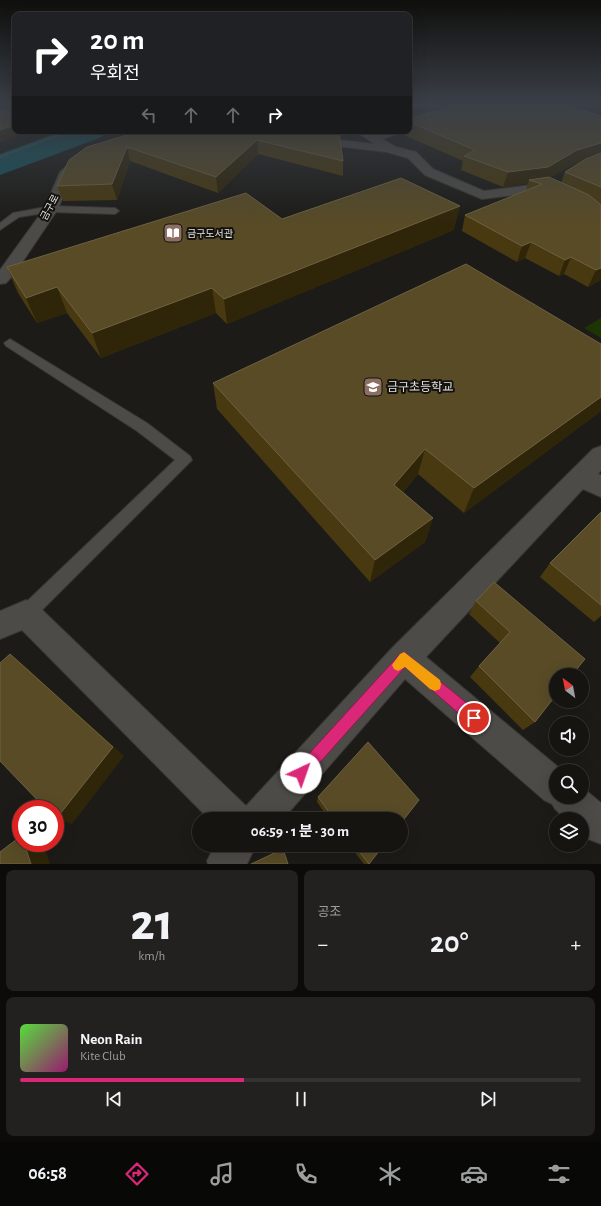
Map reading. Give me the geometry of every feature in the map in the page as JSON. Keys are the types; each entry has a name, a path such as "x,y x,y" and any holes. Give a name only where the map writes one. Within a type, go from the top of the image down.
{"street":[{"path":"336,143 392,150 412,155 428,172 482,195 546,187 558,180"},
{"path":"381,143 392,150"},
{"name":"금구로","path":"0,279 51,209 66,172 82,160"},
{"path":"546,187 588,206 601,217"},
{"path":"265,812 404,658 591,481 601,455"},
{"path":"13,620 226,812"},
{"path":"404,658 549,782"},
{"path":"575,804 601,826"},
{"path":"227,864 226,861 233,852"}],"lane":[{"path":"0,227 16,215 51,209 115,211"},
{"path":"10,343 142,427 185,460 13,620"}],"path":[{"path":"0,157 36,143"}],"green space":[{"path":"601,318 601,338 584,328"}],"building":[{"path":"99,143 253,143 216,177 127,147 112,184 57,186 69,160 87,147"},
{"path":"271,143 340,143 343,161"},
{"path":"459,143 600,143 577,150 548,167 508,172 464,156 475,150"},
{"path":"601,153 601,187 565,172 586,159"},
{"path":"549,177 589,195 601,205 601,268 596,270 571,257 565,260 531,242 522,246 465,215 542,184 529,180"},
{"path":"401,178 460,206 224,299 212,288 92,333 57,287 26,298 7,267 246,193 282,219"},
{"path":"466,264 601,344 601,397 474,488 425,449 394,485 433,518 375,560 213,383"},
{"path":"601,512 601,605 550,563"},
{"path":"494,582 585,659 578,668 549,668 549,704 535,722 479,666 510,632 476,601"},
{"path":"10,654 113,747 64,809 64,800 37,800 0,761 0,663"},
{"path":"368,742 419,800 408,814 408,812 329,812 318,797"},
{"path":"12,843 12,852 27,852 31,864 0,864 0,852"},
{"path":"277,852 284,852 288,864 251,864"},
{"path":"360,852 378,852 369,864"}],"waterway":[{"path":"0,165 58,143"}],"slow traffic":[{"path":"398,665 404,658 435,684"}],"place":[{"name":"금구도서관","path":"173,233"},
{"name":"금구초등학교","path":"373,387"}],"route":[{"path":"301,773 404,658 474,718"}]}
